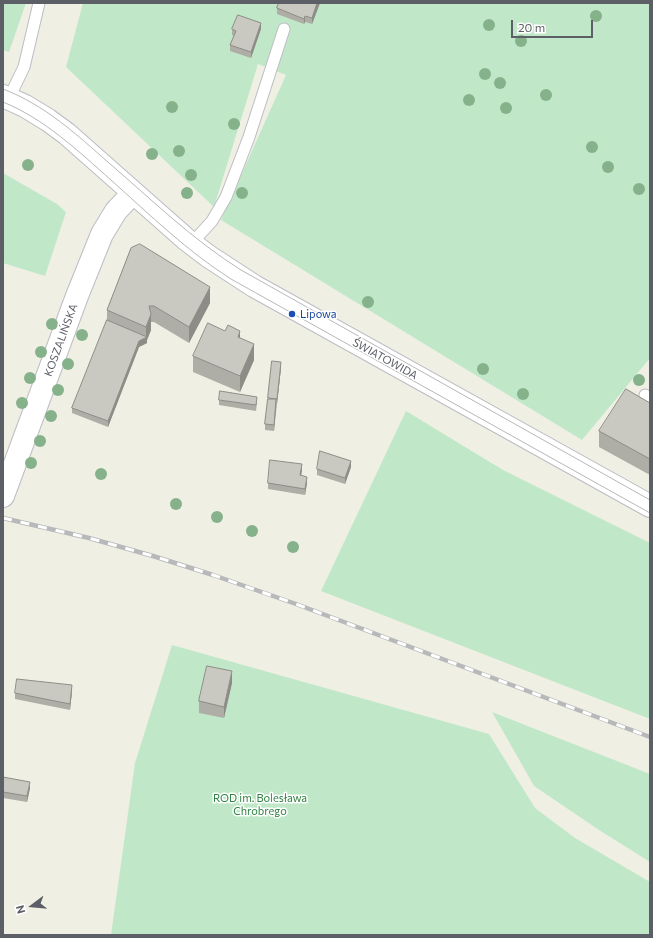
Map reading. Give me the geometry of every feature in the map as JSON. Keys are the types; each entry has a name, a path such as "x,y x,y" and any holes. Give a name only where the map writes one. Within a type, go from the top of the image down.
{"street":[{"path":"6,97 30,108 67,134 133,193"},
{"name":"ŚWIATOWIDA","path":"133,193 208,256 250,283 650,506"},
{"name":"KOSZALIŃSKA","path":"3,496 77,296 102,234 116,211 133,193"}],"lane":[{"path":"6,97 24,67 39,3"},
{"path":"192,243 212,221 226,197 249,137 284,29"}],"green space":[{"path":"3,3 26,3 9,52 3,50"},
{"path":"83,3 650,3 650,358 582,440 221,220 286,75 258,64 214,207 66,67"},
{"path":"3,173 57,204 66,212 45,276 3,263"},
{"path":"406,411 503,470 650,543 650,719 321,591"},
{"name":"ROD im. Bolesława Chrobrego","path":"172,645 489,734 535,808 575,838 650,882 650,935 111,935 135,763"},
{"path":"492,712 650,774 650,862 534,786"}],"building":[{"path":"279,3 317,3 312,18 305,16 304,19 277,8"},
{"path":"238,15 261,23 251,52 230,45 236,31 232,29"},
{"path":"140,244 210,287 189,327 154,306 149,306 151,314 146,327 107,310 131,248"},
{"path":"107,320 147,337 139,341 108,421 72,408"},
{"path":"208,323 225,331 228,325 240,331 238,337 254,344 240,376 193,356"},
{"path":"272,361 281,362 277,399 268,398"},
{"path":"626,389 650,403 650,459 599,431"},
{"path":"220,391 257,397 256,405 219,400"},
{"path":"268,399 276,399 274,425 265,424"},
{"path":"320,451 351,461 345,478 317,469"},
{"path":"270,460 302,464 300,475 307,477 305,489 268,483"},
{"path":"207,666 232,671 224,707 199,701"},
{"path":"17,679 72,685 70,704 15,693"},
{"path":"3,777 30,782 27,796 3,792"}],"tram line":[{"path":"3,89 33,103 59,121 189,233 241,270 650,500"},
{"path":"3,102 33,117 60,136 184,245 231,279 650,513"}],"railway":[{"path":"3,518 89,538 213,575 296,604 650,737"}],"place":[{"name":"Lipowa","path":"292,314"}]}
